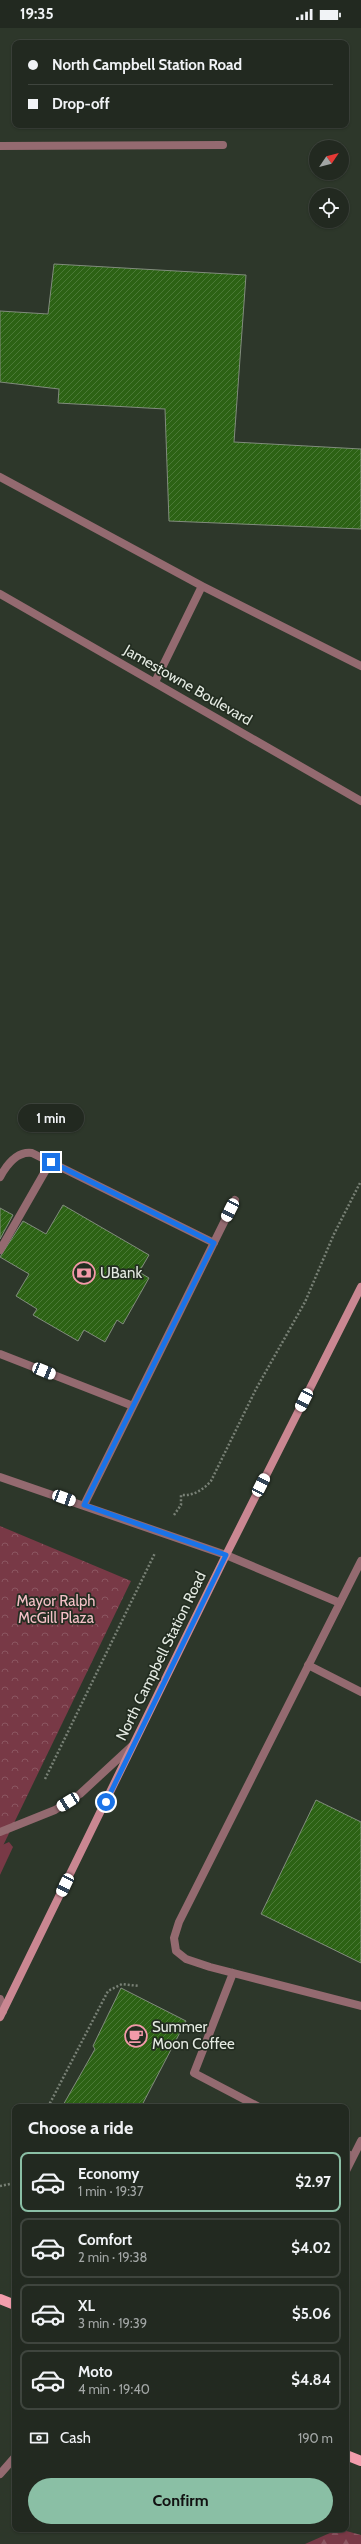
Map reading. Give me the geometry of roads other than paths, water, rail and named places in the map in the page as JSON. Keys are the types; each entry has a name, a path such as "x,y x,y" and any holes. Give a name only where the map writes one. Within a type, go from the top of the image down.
{"main road":[{"name":"North Campbell Station Road","path":"2,2014 226,1555 361,1287"},
{"path":"0,2299 12,2304"},
{"path":"349,2455 361,2461"}],"street":[{"path":"0,146 223,145"},
{"path":"0,477 202,586 361,666"},
{"path":"155,682 202,586"},
{"name":"Jamestowne Boulevard","path":"0,594 361,800"},
{"path":"0,1178 6,1166 26,1152 51,1162 214,1243"},
{"path":"0,1250 51,1162"},
{"path":"84,1505 235,1200"},
{"path":"0,1354 133,1406"},
{"path":"0,1477 226,1555 340,1603"},
{"path":"361,1561 178,1922 174,1938 176,1951 186,1959 233,1973 361,2006"},
{"path":"308,1665 361,1692"},
{"path":"0,1832 55,1810 80,1794 133,1746"},
{"path":"233,1973 194,2072 253,2104"},
{"path":"0,1999 2,2014"},
{"path":"350,2155 361,2141"},
{"path":"0,2474 12,2460"}],"place":[{"name":"UBank","path":"84,1273"},
{"name":"Summer Moon Coffee","path":"136,2036"}],"park label":[{"name":"Mayor Ralph McGill Plaza","path":"56,1610"}]}
